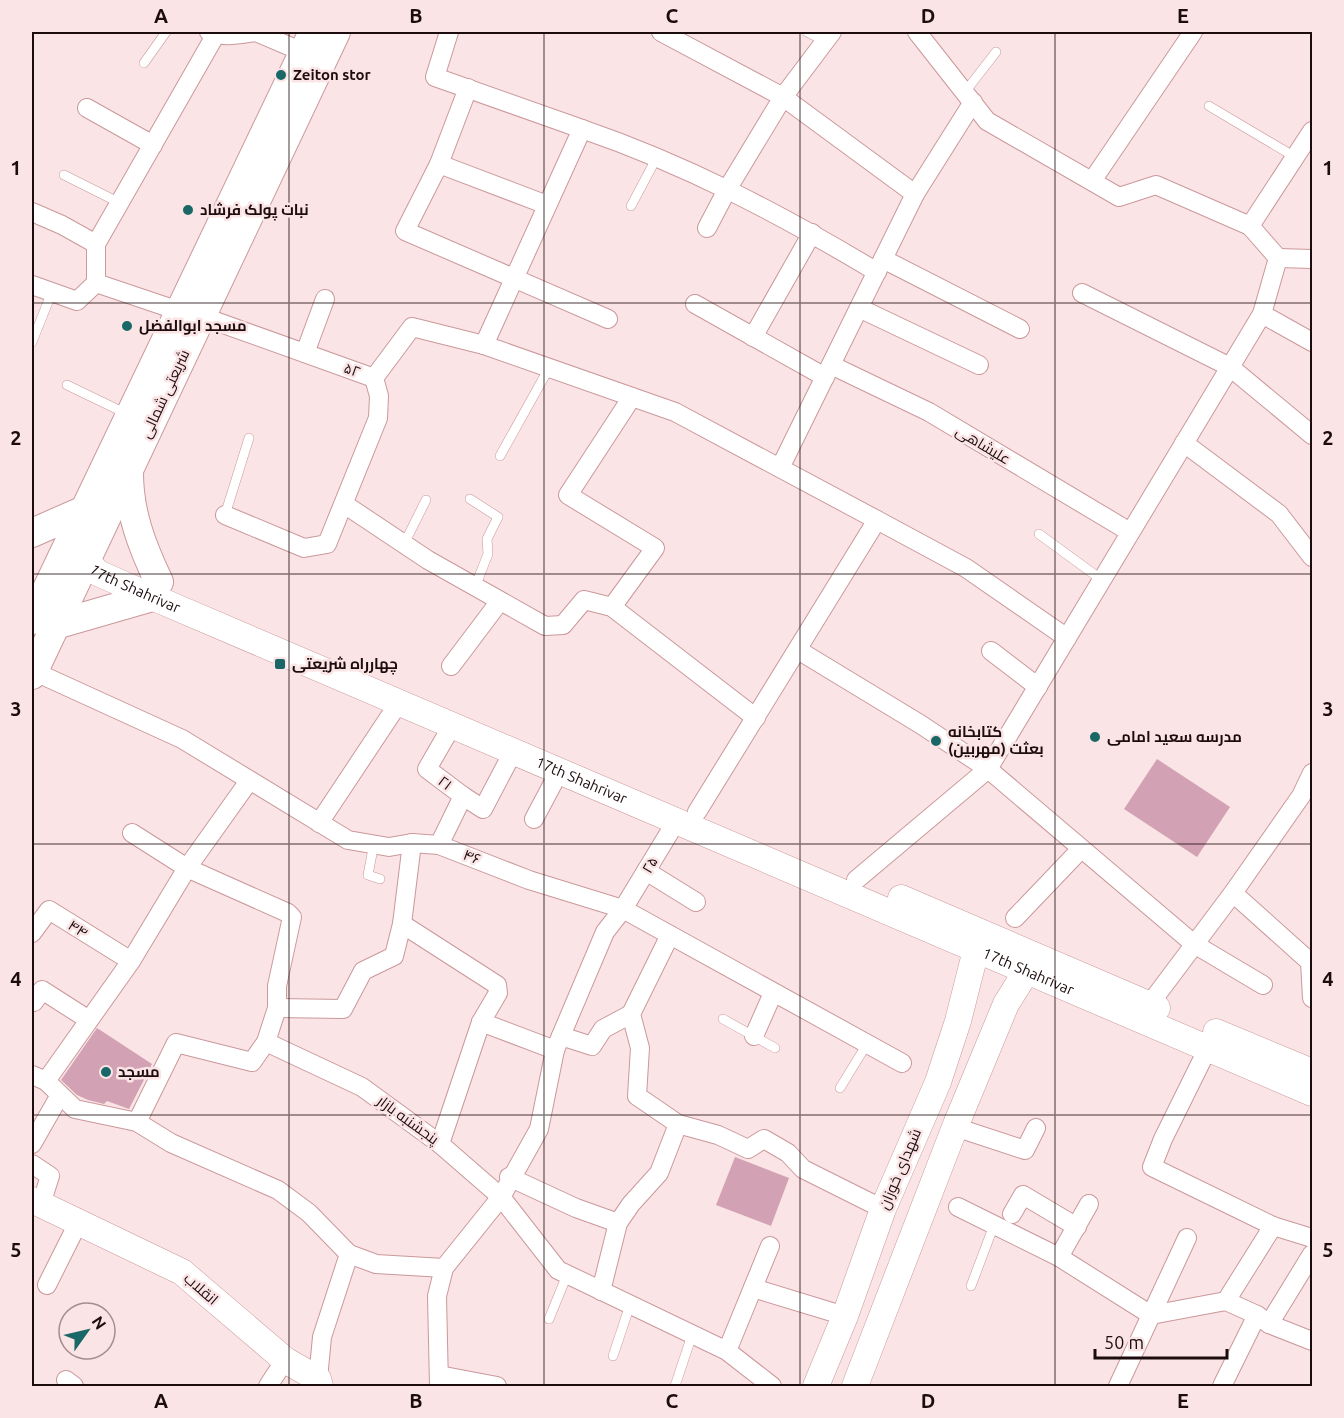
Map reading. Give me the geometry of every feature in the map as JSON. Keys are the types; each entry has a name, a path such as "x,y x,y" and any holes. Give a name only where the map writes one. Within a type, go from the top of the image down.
{"main road":[{"name":"شریعتی شمالی","path":"75,555 82,511 129,415 190,314 336,32"},
{"name":"شریعتی شمالی","path":"75,555 129,472 190,314 308,42"},
{"path":"43,623 156,590 140,541 129,495 129,472"},
{"path":"32,533 82,511"},
{"name":"17th Shahrivar","path":"32,533 75,555 110,561 156,590 400,701 560,770 856,879 1149,1005 1312,1072"},
{"path":"32,673 43,623 75,555"},
{"name":"17th Shahrivar","path":"156,590 687,816 976,950 1312,1093"},
{"name":"شهدای خوزان","path":"816,1386 845,1316 883,1209 938,1082 958,1021 976,950"},
{"path":"855,1386 992,1037 1006,1004 1026,972"},
{"path":"958,1021 992,1037"},
{"name":"انقلاب","path":"36,1202 182,1272 285,1360 319,1383"}],"street":[{"path":"32,285 77,301 96,282 96,244 153,145 213,33 255,32 308,42"},
{"path":"450,32 435,77 657,157 728,188 880,266 1020,329"},
{"path":"661,32 783,97 915,194"},
{"path":"917,32 987,121 1119,197 1156,185 1250,226 1278,258 1312,259"},
{"path":"1092,181 1193,32"},
{"path":"707,228 728,188 783,97 829,36"},
{"path":"468,88 439,164 405,231 513,280 608,319"},
{"path":"780,468 915,194 969,97"},
{"path":"87,108 153,145"},
{"path":"582,129 484,345 675,412 966,568 1067,638"},
{"path":"1250,226 1312,131"},
{"path":"439,164 547,204"},
{"path":"32,213 62,225 96,244"},
{"path":"753,337 812,233"},
{"path":"856,879 988,769 1262,314 1278,258"},
{"name":"۵۲","path":"96,282 374,378 412,327 484,345"},
{"path":"1082,293 1230,367 1312,435"},
{"path":"305,353 326,299"},
{"name":"علیشاهی","path":"695,304 753,337 828,371 929,412 1130,532"},
{"path":"859,308 979,365"},
{"path":"1262,314 1312,342"},
{"path":"225,515 304,548 327,544 378,418 379,396 374,378"},
{"path":"612,607 655,548 568,495 632,397"},
{"path":"1184,443 1279,514 1312,555"},
{"path":"344,504 404,544 545,626 563,625 584,600 612,607 756,718"},
{"name":"۲۵","path":"444,1268 501,1197 509,1178 539,1128 558,1043 605,932 756,718 878,520"},
{"path":"451,666 500,601"},
{"path":"798,650 920,724 988,769 1194,944 1263,985"},
{"path":"991,651 1038,687"},
{"path":"32,673 182,739 249,780 186,868 131,961 89,1020 39,1078 75,1109 136,1122 171,1143 278,1190 309,1213 349,1254 376,1264 444,1268 437,1296 439,1381 497,1386"},
{"path":"319,823 400,701"},
{"name":"۲۱","path":"439,845 463,796 427,769 453,724"},
{"path":"463,796 483,809 514,750"},
{"path":"534,819 560,770"},
{"path":"1149,1005 1233,893 1301,796 1312,774"},
{"name":"۴۶","path":"249,780 348,840 389,847 412,843 439,845 529,880 623,909 902,1063"},
{"path":"132,833 186,868 292,917 277,986 277,1008 266,1042 252,1062 176,1043 136,1122"},
{"path":"277,1008 336,1011 343,1009 363,971 394,956 402,924 412,843"},
{"path":"1015,918 1082,849"},
{"path":"646,871 696,902"},
{"path":"1233,893 1311,960 1312,998"},
{"name":"۴۴","path":"32,933 49,910 131,961"},
{"path":"402,924 497,985 498,993 481,1022 440,1144"},
{"path":"481,1022 558,1043 592,1046 603,1029 632,1014 670,935"},
{"path":"34,1002 42,990 89,1020"},
{"path":"754,1036 773,993"},
{"path":"632,1014 640,1048 637,1096 678,1124 718,1135 748,1149 764,1139 788,1153 803,1169 883,1209"},
{"name":"پنجشنبه بازار","path":"266,1042 362,1087 440,1144 501,1197 558,1270 727,1351 753,1381 772,1386"},
{"path":"1208,1048 1163,1138 1152,1167 1273,1226 1312,1238"},
{"path":"32,1144 60,1095"},
{"path":"601,1291 618,1223 631,1203 659,1173 678,1124"},
{"path":"955,1127 1025,1150 1036,1128"},
{"path":"32,1164 50,1176 36,1202"},
{"path":"509,1178 576,1208 618,1223"},
{"path":"1012,1214 1023,1195 1077,1227"},
{"path":"1059,1257 1089,1204"},
{"path":"958,1207 1059,1257 1151,1315 1226,1301 1312,1341"},
{"path":"47,1285 79,1221"},
{"path":"1226,1301 1273,1226"},
{"path":"1118,1386 1187,1238"},
{"path":"727,1351 770,1246"},
{"path":"319,1383 322,1337 349,1254"},
{"path":"1222,1386 1263,1319 1312,1254"},
{"path":"753,1288 845,1316"},
{"path":"268,1386 285,1360"}],"lane":[{"path":"144,63 166,32"},
{"path":"807,32 829,36"},
{"path":"969,97 996,52"},
{"path":"1209,106 1295,157"},
{"path":"631,206 657,157"},
{"path":"64,175 120,203"},
{"path":"32,342 52,292"},
{"path":"500,456 549,368"},
{"path":"67,385 129,415"},
{"path":"225,515 249,438"},
{"path":"470,499 498,517 487,539 488,554 475,587"},
{"path":"404,544 426,500"},
{"path":"1039,534 1102,580"},
{"path":"374,843 368,875 380,879"},
{"path":"723,1019 775,1048"},
{"path":"840,1088 867,1044"},
{"path":"971,1286 994,1225"},
{"path":"549,1319 567,1275"},
{"path":"613,1356 630,1305"},
{"path":"675,1386 692,1335"}],"building":[{"path":"1157,759 1230,807 1197,857 1124,809"},
{"name":"مسجد","path":"97,1028 152,1064 129,1109 107,1101 104,1104 88,1100 77,1095 61,1080"},
{"path":"735,1157 789,1178 771,1226 716,1205"}],"place":[{"name":"Zeiton stor","path":"281,75"},
{"name":"نبات پولک فرشاد","path":"188,210"},
{"name":"مسجد ابوالفضل","path":"127,326"},
{"name":"چهارراه شریعتی","path":"280,664"},
{"name":"مدرسه سعید امامی","path":"1095,737"},
{"name":"کتابخانه بعثت (مهربین)","path":"936,741"},
{"name":"مسجد","path":"106,1072"}]}
